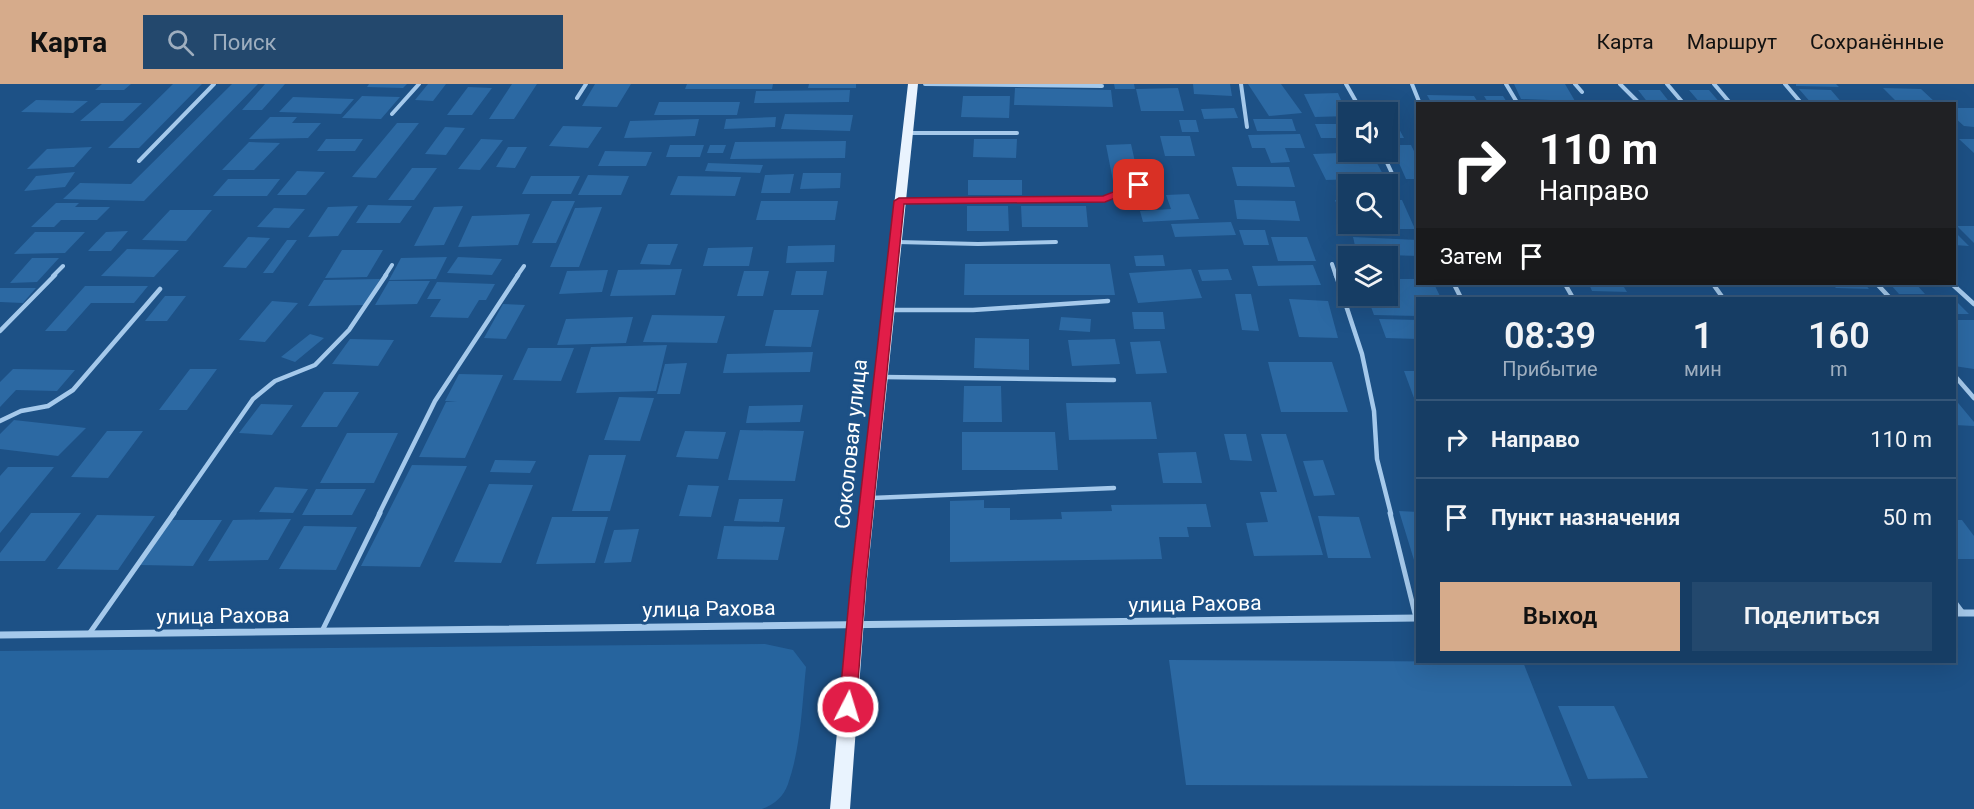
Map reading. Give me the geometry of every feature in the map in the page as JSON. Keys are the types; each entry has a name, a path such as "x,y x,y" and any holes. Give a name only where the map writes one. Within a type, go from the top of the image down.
{"main road":[{"name":"Соколовая улица","path":"840,809 855,624 894,242 913,84"}],"street":[{"path":"1956,613 1974,613"},
{"name":"улица Рахова","path":"0,635 1416,618"}],"lane":[{"path":"139,161 214,84"},
{"path":"392,114 419,84"},
{"path":"577,98 586,84"},
{"path":"925,84 1102,86"},
{"path":"1241,84 1247,128"},
{"path":"1346,84 1356,102"},
{"path":"1412,84 1419,102"},
{"path":"1506,84 1517,102"},
{"path":"1575,84 1581,92"},
{"path":"1620,84 1638,102"},
{"path":"1667,84 1682,102"},
{"path":"1714,84 1729,102"},
{"path":"1785,84 1800,102"},
{"path":"906,133 1017,133"},
{"path":"899,201 1105,199 1152,181"},
{"path":"894,242 978,244 1056,242"},
{"path":"1332,264 1362,354 1374,411 1377,459 1416,614"},
{"path":"0,331 63,266"},
{"path":"89,634 253,399 275,381 315,365 349,330 392,266"},
{"path":"322,631 435,401 524,266"},
{"path":"1878,285 1889,297"},
{"path":"1953,285 1974,304"},
{"path":"0,421 21,411 48,406 73,390 160,289"},
{"path":"888,310 972,310 1108,301"},
{"path":"881,377 1114,380"},
{"path":"1956,377 1974,398"},
{"path":"869,498 1114,488"},
{"path":"1956,604 1963,613"}],"shaded area":[{"path":"765,644 793,650 806,667 798,741 788,784 778,800 762,809 0,809 0,651"}],"building":[{"path":"102,84 131,84 124,90 95,90"},
{"path":"173,84 202,84 139,148 108,148"},
{"path":"232,84 258,84 144,201 63,199 80,183 131,184"},
{"path":"265,84 285,84 262,110 242,110"},
{"path":"369,84 407,84 403,88 367,87"},
{"path":"428,84 446,84 433,101 415,100"},
{"path":"512,84 537,84 514,119 489,119"},
{"path":"595,84 631,84 617,107 582,106"},
{"path":"687,84 773,84 772,89 685,89"},
{"path":"809,84 856,84 856,88 808,88"},
{"path":"1114,84 1134,84 1135,89 1115,89"},
{"path":"1193,84 1230,84 1232,96 1194,94"},
{"path":"1248,84 1281,84 1302,113 1269,116"},
{"path":"1514,84 1565,84 1575,101 1521,99"},
{"path":"1796,84 1836,84 1839,87 1796,86"},
{"path":"468,87 492,88 472,115 447,115"},
{"path":"1015,88 1111,90 1113,107 1014,105"},
{"path":"1178,88 1184,111 1141,111 1136,89"},
{"path":"1883,88 1921,89 1935,102 1897,102"},
{"path":"1799,89 1831,90 1841,102 1810,102"},
{"path":"850,90 849,102 754,103 756,91"},
{"path":"1638,90 1660,90 1669,102 1647,102"},
{"path":"1689,90 1709,90 1719,102 1699,102"},
{"path":"1338,93 1342,102 1338,102 1338,116 1315,117 1304,94"},
{"path":"1427,95 1474,96 1478,102 1431,102"},
{"path":"362,96 400,97 381,119 342,118"},
{"path":"963,96 1010,96 1009,118 961,117"},
{"path":"1484,96 1503,96 1507,102 1488,102"},
{"path":"293,97 354,99 341,114 279,112"},
{"path":"36,100 88,101 73,113 21,112"},
{"path":"659,102 740,102 737,115 654,115"},
{"path":"101,103 142,103 123,121 80,121"},
{"path":"1234,108 1238,118 1204,119 1201,109"},
{"path":"1956,108 1974,108 1974,127 1964,126 1956,119"},
{"path":"785,114 853,115 850,131 781,129"},
{"path":"270,117 297,117 292,123 321,123 308,138 249,139"},
{"path":"776,117 775,127 724,129 726,119"},
{"path":"699,119 695,136 624,138 630,121"},
{"path":"1253,119 1292,119 1296,131 1257,131"},
{"path":"1179,120 1196,120 1199,132 1182,132"},
{"path":"397,123 419,123 376,178 352,177"},
{"path":"1315,124 1338,124 1338,138 1321,138"},
{"path":"563,126 602,127 588,148 549,146"},
{"path":"445,127 465,128 446,155 425,154"},
{"path":"1398,127 1404,138 1398,138"},
{"path":"1300,134 1305,148 1285,148 1290,162 1271,163 1265,148 1252,148 1248,135"},
{"path":"1160,136 1190,136 1195,156 1165,156"},
{"path":"326,139 363,139 355,151 317,151"},
{"path":"481,139 503,140 480,170 458,169"},
{"path":"974,139 1017,139 1016,158 973,157"},
{"path":"1959,139 1974,139 1974,153"},
{"path":"846,141 845,158 730,159 735,142"},
{"path":"249,142 280,143 254,170 222,170"},
{"path":"1131,144 1139,180 1113,181 1106,145"},
{"path":"670,145 704,145 700,157 666,157"},
{"path":"710,145 726,145 723,153 707,153"},
{"path":"1398,145 1411,145 1416,155 1416,179 1406,179 1398,161"},
{"path":"92,147 74,167 27,169 47,149"},
{"path":"508,147 527,147 515,168 496,167"},
{"path":"605,151 652,152 646,166 598,166"},
{"path":"1338,153 1338,162 1376,162 1383,174 1338,174 1338,180 1326,180 1313,154"},
{"path":"708,163 763,165 760,173 705,171"},
{"path":"1232,167 1289,167 1295,187 1237,186"},
{"path":"412,168 437,168 414,200 388,200"},
{"path":"297,171 325,172 306,195 277,195"},
{"path":"75,172 65,187 24,191 36,176"},
{"path":"803,173 841,173 840,188 800,189"},
{"path":"794,174 790,193 761,193 765,175"},
{"path":"588,175 629,176 621,195 578,195"},
{"path":"531,176 580,176 571,194 522,194"},
{"path":"678,176 741,177 735,196 670,195"},
{"path":"228,179 280,179 267,196 213,196"},
{"path":"968,180 1022,180 1022,195 968,195"},
{"path":"1189,194 1199,219 1143,222 1140,211 1171,209 1166,195"},
{"path":"1234,200 1295,201 1300,221 1237,219"},
{"path":"1398,200 1402,200 1415,229 1398,229"},
{"path":"552,201 575,201 556,243 532,243"},
{"path":"761,201 838,201 835,220 756,220"},
{"path":"56,203 79,203 75,207 110,207 97,220 61,220 54,227 31,227"},
{"path":"368,205 412,206 400,223 356,223"},
{"path":"358,206 338,236 308,237 328,207"},
{"path":"463,206 444,245 414,246 434,207"},
{"path":"967,206 1008,206 1009,231 967,231"},
{"path":"1021,206 1086,206 1088,227 1022,227"},
{"path":"602,207 579,267 550,267 575,208"},
{"path":"274,208 305,209 289,228 257,227"},
{"path":"170,210 212,210 186,241 142,240"},
{"path":"530,214 518,245 458,247 472,216"},
{"path":"1231,222 1236,235 1175,237 1171,224"},
{"path":"1957,226 1974,226 1974,243"},
{"path":"1239,230 1265,230 1269,245 1244,245"},
{"path":"128,231 111,251 88,251 106,232"},
{"path":"35,232 85,232 65,253 14,254"},
{"path":"1956,233 1969,246 1956,245"},
{"path":"248,237 270,238 246,268 223,267"},
{"path":"1271,237 1307,237 1316,261 1278,261"},
{"path":"1353,237 1416,240 1416,256 1398,255 1398,246 1355,246"},
{"path":"287,240 297,240 273,273 263,273"},
{"path":"648,244 678,244 670,265 640,264"},
{"path":"835,245 834,262 786,263 788,246"},
{"path":"753,247 749,266 703,266 708,248"},
{"path":"127,249 179,250 154,277 101,276"},
{"path":"342,250 383,250 367,277 325,278"},
{"path":"1163,255 1165,266 1136,266 1134,256"},
{"path":"447,257 436,279 389,280 401,258"},
{"path":"458,257 502,259 492,275 447,273"},
{"path":"32,258 59,258 37,282 10,283"},
{"path":"965,264 1110,264 1115,295 964,295"},
{"path":"1313,265 1321,285 1258,286 1252,266"},
{"path":"682,269 675,295 610,296 618,270"},
{"path":"1191,269 1202,298 1138,303 1129,273"},
{"path":"1228,269 1232,280 1202,281 1198,270"},
{"path":"608,270 602,292 559,294 567,271"},
{"path":"744,271 769,271 763,296 737,296"},
{"path":"796,271 827,271 823,295 791,295"},
{"path":"380,279 366,305 308,306 324,280"},
{"path":"1398,279 1416,279 1416,285 1434,285 1440,297 1416,297 1416,316 1374,315 1371,306 1398,306"},
{"path":"389,281 430,281 417,304 375,305"},
{"path":"437,282 495,284 486,300 479,300 468,318 430,317 441,299 427,299"},
{"path":"1589,285 1623,285 1627,292 1592,291"},
{"path":"1833,285 1866,285 1869,289 1836,288"},
{"path":"1891,285 1917,285 1925,294 1899,294"},
{"path":"85,286 148,286 134,303 91,303 66,331 45,331"},
{"path":"0,288 36,288 23,303 0,302"},
{"path":"1235,294 1251,294 1259,331 1242,330"},
{"path":"165,296 186,296 167,321 145,321"},
{"path":"1289,299 1328,301 1338,338 1299,337"},
{"path":"272,301 298,303 265,342 239,340"},
{"path":"1956,301 1969,314 1956,314"},
{"path":"503,304 525,305 506,339 484,338"},
{"path":"774,310 819,310 811,347 765,346"},
{"path":"1132,312 1163,312 1165,329 1134,329"},
{"path":"652,315 725,316 717,343 643,342"},
{"path":"633,317 626,343 557,345 566,319"},
{"path":"1061,317 1091,319 1090,332 1059,330"},
{"path":"1379,319 1416,320 1416,339 1386,338"},
{"path":"1956,320 1974,320 1974,369 1956,366"},
{"path":"310,334 324,338 295,362 281,357"},
{"path":"975,338 1029,339 1029,370 974,368"},
{"path":"350,339 394,340 378,366 332,364"},
{"path":"1115,339 1120,364 1072,366 1068,340"},
{"path":"1160,341 1167,373 1136,374 1130,342"},
{"path":"667,345 656,391 576,393 591,347"},
{"path":"528,348 574,348 561,381 513,380"},
{"path":"813,352 810,372 723,373 727,354"},
{"path":"1268,362 1332,362 1348,412 1281,412"},
{"path":"687,363 680,394 657,394 665,364"},
{"path":"13,369 75,370 57,391 16,390 0,407 0,382"},
{"path":"190,369 217,369 187,410 159,410"},
{"path":"1404,371 1416,371 1416,403"},
{"path":"459,374 503,375 465,458 419,457 446,402 457,402 445,401"},
{"path":"964,386 1001,386 1002,422 963,422"},
{"path":"324,392 359,392 337,427 301,427"},
{"path":"619,397 654,398 640,441 604,440"},
{"path":"1956,400 1974,422 1974,426 1956,425"},
{"path":"1151,402 1157,439 1069,440 1066,403"},
{"path":"261,404 293,405 272,435 239,433"},
{"path":"803,405 800,422 746,423 749,406"},
{"path":"14,420 86,428 58,456 0,449 0,434"},
{"path":"740,430 804,431 795,481 728,480"},
{"path":"107,431 143,431 108,478 71,477"},
{"path":"685,431 726,432 718,459 676,457"},
{"path":"962,432 1055,432 1058,470 962,470"},
{"path":"347,433 398,433 374,483 320,483"},
{"path":"1224,434 1246,434 1252,461 1230,460"},
{"path":"1261,434 1286,434 1323,555 1254,556 1246,523 1268,522 1260,492 1277,492"},
{"path":"1196,452 1202,483 1163,483 1158,453"},
{"path":"589,455 626,455 610,511 572,511"},
{"path":"495,460 536,461 530,473 490,472"},
{"path":"1323,460 1335,495 1314,496 1303,461"},
{"path":"412,465 467,466 420,567 361,566"},
{"path":"8,467 54,467 0,533 0,476"},
{"path":"489,484 533,485 501,563 454,562"},
{"path":"688,485 719,486 711,517 679,516"},
{"path":"275,487 308,489 293,513 259,512"},
{"path":"316,489 366,489 352,515 302,515"},
{"path":"739,499 783,499 779,522 734,521"},
{"path":"984,500 984,508 1010,508 1010,520 1062,519 1061,512 1112,511 1111,505 1206,504 1211,527 1187,527 1189,537 1159,537 1162,559 950,562 950,501"},
{"path":"1399,511 1416,512 1416,560 1414,560"},
{"path":"31,513 81,513 45,561 0,561 0,553"},
{"path":"97,515 155,516 118,570 57,569"},
{"path":"1318,516 1359,517 1371,558 1328,558"},
{"path":"552,517 608,517 595,563 536,564"},
{"path":"291,519 268,560 208,561 233,520"},
{"path":"171,520 222,520 193,566 140,565"},
{"path":"1956,520 1962,520 1974,536 1974,559 1956,559"},
{"path":"304,526 357,527 336,570 279,569"},
{"path":"724,526 785,527 778,560 717,559"},
{"path":"639,529 631,562 604,563 614,530"},
{"path":"1169,660 1523,663 1572,786 1186,785"},
{"path":"1558,706 1614,706 1648,778 1588,779"}],"route":[{"path":"848,707 858,579 869,498 899,201 1105,199 1139,185"}]}
